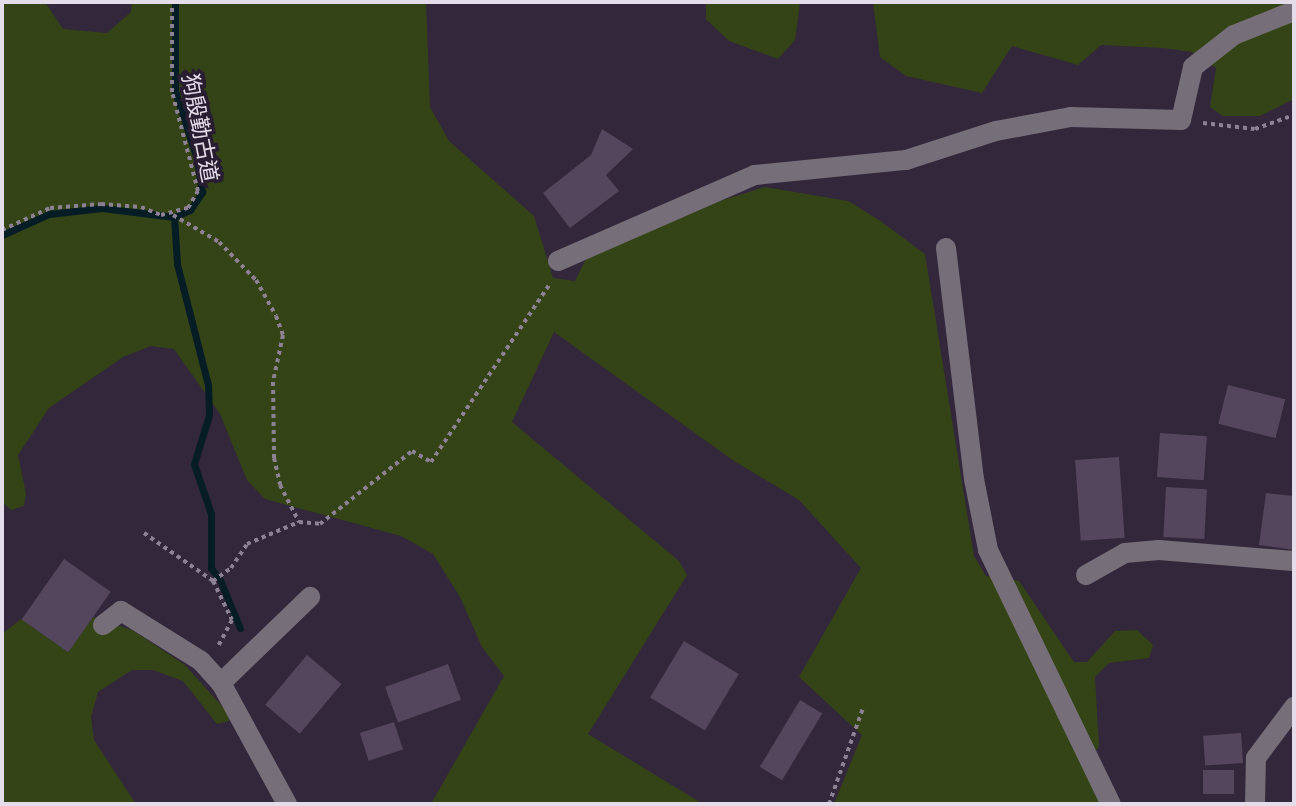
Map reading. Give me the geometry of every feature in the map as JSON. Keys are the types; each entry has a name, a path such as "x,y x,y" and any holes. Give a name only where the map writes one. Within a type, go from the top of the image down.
{"street":[{"path":"558,261 755,175 906,160 996,131 1071,117 1181,120 1193,67 1234,35 1294,11"},
{"path":"946,248 974,479 988,550 1111,804"},
{"path":"1086,575 1125,553 1159,550 1294,561"},
{"path":"228,678 310,597"},
{"path":"103,625 121,611 228,678 287,804"},
{"path":"1255,804 1256,758 1294,707"}],"path":[{"name":"狗殷勤古道","path":"172,2 172,92 198,191 188,208 172,214"},
{"path":"1181,120 1255,129 1294,115"},
{"path":"2,230 50,208 101,204 172,214 230,252 256,280 283,335 273,382 274,458 280,485 299,522"},
{"path":"213,581 231,568 247,544 299,522 320,524 412,451 431,462 547,293 558,261"},
{"path":"144,533 213,581 232,620 213,653 228,678"},
{"path":"829,804 863,708"}],"green space":[{"path":"2,2 45,2 63,29 107,33 131,12 132,2 426,2 430,107 449,141 534,216 553,278 575,281 588,255 628,230 765,187 848,201 879,220 925,254 974,556 986,576 1019,581 1074,662 1087,662 1115,631 1137,630 1153,645 1149,658 1109,663 1095,677 1099,746 1086,769 1105,804 834,804 862,735 799,677 861,568 799,500 734,461 554,332 512,422 679,561 687,575 588,734 703,804 431,804 504,676 482,647 460,597 433,554 401,536 265,499 247,480 220,414 174,349 151,346 123,357 49,408 18,455 26,494 24,506 11,510 2,502"},
{"path":"706,2 800,2 795,40 778,59 729,41 706,19"},
{"path":"873,2 1294,2 1294,99 1260,116 1223,116 1210,107 1216,68 1192,52 1163,48 1101,45 1078,65 1012,46 982,93 906,76 880,57"},
{"path":"93,617 132,630 185,665 228,713 229,721 217,724 183,681 153,670 132,670 98,692 91,717 94,740 136,804 2,804 2,634 21,619 68,652"}],"building":[{"path":"602,129 633,149 606,175 619,191 570,228 543,193 591,155"},
{"path":"1228,385 1285,399 1276,438 1218,424"},
{"path":"1160,433 1207,436 1204,480 1157,477"},
{"path":"1119,457 1125,538 1081,541 1075,460"},
{"path":"1166,487 1207,489 1204,539 1163,537"},
{"path":"1266,493 1294,496 1294,550 1259,545"},
{"path":"64,559 111,592 68,652 22,620"},
{"path":"684,641 739,674 705,731 650,698"},
{"path":"307,655 341,684 300,734 265,705"},
{"path":"448,664 461,700 398,723 385,687"},
{"path":"800,700 822,713 782,780 760,767"},
{"path":"394,722 403,750 369,761 360,733"},
{"path":"1241,733 1243,763 1205,766 1203,736"},
{"path":"1203,770 1234,770 1234,794 1203,794"}],"waterway":[{"path":"2,235 49,214 102,208 174,217 190,210 202,192 197,159 175,91 175,2"},
{"path":"174,217 177,264 208,385 209,415 194,464 211,514 211,568 216,575"},
{"path":"220,580 240,628"}]}
